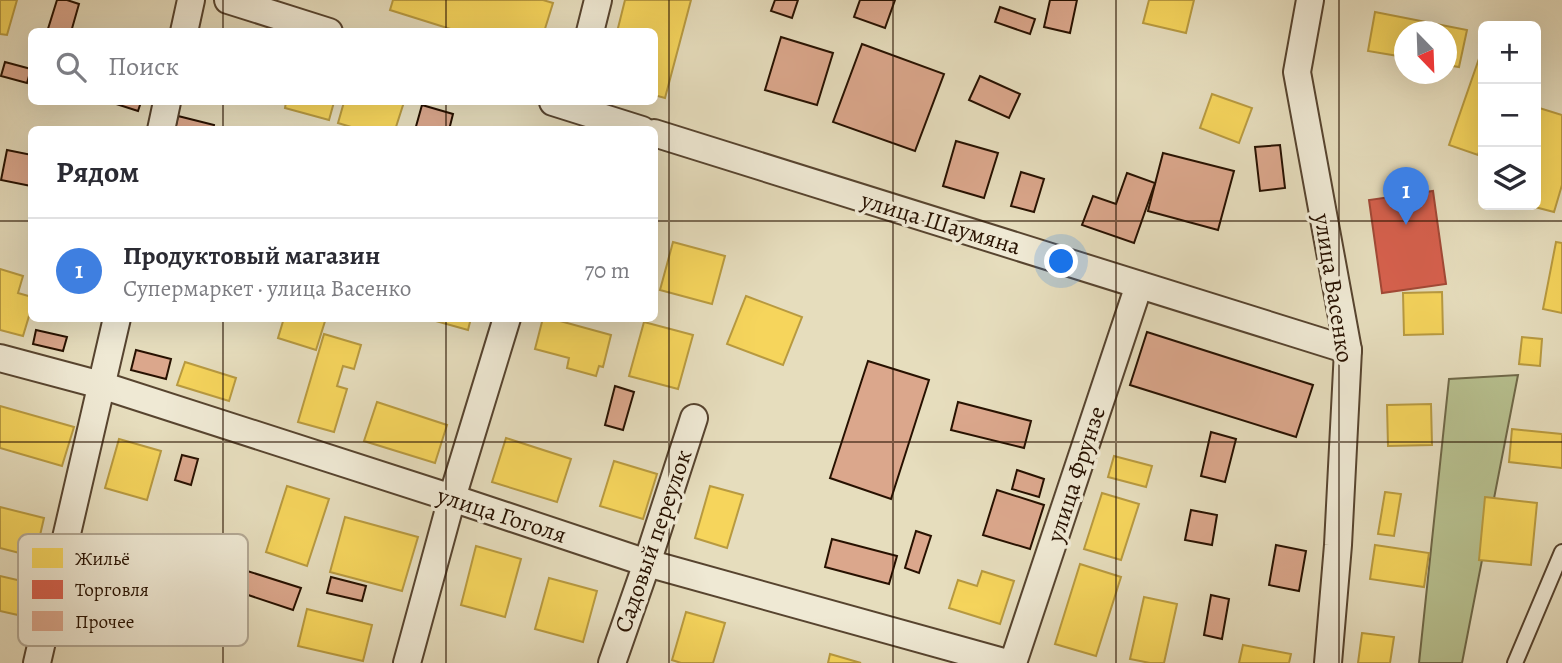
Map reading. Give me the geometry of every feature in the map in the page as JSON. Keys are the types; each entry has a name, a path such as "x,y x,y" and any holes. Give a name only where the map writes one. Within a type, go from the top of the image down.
{"street":[{"path":"185,28 191,0"},
{"path":"228,0 316,28"},
{"path":"591,28 598,0"},
{"name":"улица Васенко","path":"1310,0 1297,72 1348,350 1338,545 1328,663"},
{"path":"162,126 166,105"},
{"path":"565,110 627,126"},
{"name":"улица Шаумяна","path":"658,134 1348,350"},
{"name":"улица Фрунзе","path":"1013,663 1139,285"},
{"path":"67,534 116,322"},
{"path":"407,663 452,498 506,322"},
{"name":"улица Гоголя","path":"0,358 101,385 647,563 1007,663"},
{"name":"Садовый переулок","path":"612,663 694,418"}],"lane":[{"path":"1515,663 1562,552"}],"green space":[{"path":"1518,375 1462,663 1419,663 1449,379"}],"building: Жильё":[{"path":"0,0 17,0 7,35 0,34"},
{"path":"393,0 543,0 553,3 545,28 447,28 390,10"},
{"path":"625,0 691,0 665,98 658,96 658,28 618,28"},
{"path":"1149,0 1194,0 1186,33 1143,23"},
{"path":"1375,12 1421,21 1394,21 1394,55 1368,51"},
{"path":"1457,28 1467,30 1457,67"},
{"path":"1478,61 1478,155 1449,145"},
{"path":"1212,94 1252,108 1239,143 1200,128"},
{"path":"286,105 333,105 329,120 285,108"},
{"path":"343,105 403,105 396,126 348,126 338,123"},
{"path":"1541,109 1562,115 1562,185 1554,212 1541,209"},
{"path":"673,242 725,256 712,304 660,290"},
{"path":"1556,242 1562,243 1562,313 1543,309"},
{"path":"0,269 23,276 18,293 28,296 28,319 23,336 0,330"},
{"path":"1442,292 1443,334 1404,335 1403,293"},
{"path":"746,296 802,317 783,365 727,344"},
{"path":"283,322 325,322 316,350 278,338"},
{"path":"439,322 470,322 468,330"},
{"path":"542,322 564,322 611,335 603,367 599,366 596,376 567,368 569,358 535,349"},
{"path":"644,322 693,335 678,389 629,376"},
{"path":"324,334 361,345 354,369 343,366 337,386 347,389 334,432 298,422"},
{"path":"1522,337 1542,339 1540,366 1519,364"},
{"path":"185,362 236,378 229,401 177,385"},
{"path":"377,402 447,425 435,463 364,441"},
{"path":"1431,404 1432,445 1388,446 1387,405"},
{"path":"0,406 74,427 62,466 0,448"},
{"path":"1512,429 1562,434 1562,468 1509,462"},
{"path":"506,438 571,459 557,502 492,482"},
{"path":"119,439 161,451 147,500 105,488"},
{"path":"1114,456 1152,466 1146,487 1108,477"},
{"path":"614,461 657,474 643,519 600,506"},
{"path":"287,486 329,499 307,566 266,552"},
{"path":"710,486 743,495 727,548 695,538"},
{"path":"1385,492 1401,494 1394,536 1378,534"},
{"path":"1102,493 1139,504 1121,560 1084,549"},
{"path":"1485,497 1537,503 1531,565 1479,560"},
{"path":"0,507 44,518 40,534 18,534 18,553 0,548"},
{"path":"345,517 418,537 402,591 330,572"},
{"path":"1375,545 1429,553 1424,587 1370,579"},
{"path":"476,546 521,559 505,617 461,605"},
{"path":"1080,564 1121,577 1096,656 1055,644"},
{"path":"982,571 1014,581 1000,624 949,608 958,580 977,586"},
{"path":"0,576 18,580 18,615 0,611"},
{"path":"549,578 597,591 583,642 535,629"},
{"path":"1144,597 1177,604 1164,663 1130,659"},
{"path":"307,609 372,625 363,661 298,646"},
{"path":"686,612 725,623 713,663 681,663 672,660"},
{"path":"1362,633 1394,637 1390,663 1358,663"},
{"path":"1243,645 1291,654 1289,663 1239,663"},
{"path":"830,654 861,663 828,663"}],"building: Торговля":[{"path":"1433,191 1446,284 1382,293 1369,200"}],"building: Прочее":[{"path":"57,0 79,4 72,28 48,28"},
{"path":"775,0 798,0 792,18 771,11"},
{"path":"860,0 895,0 885,28 854,17"},
{"path":"1050,0 1077,0 1070,33 1044,27"},
{"path":"1000,7 1035,19 1030,34 995,22"},
{"path":"781,37 833,53 817,105 765,90"},
{"path":"862,44 944,74 915,151 833,122"},
{"path":"5,62 28,68 27,83 1,76"},
{"path":"980,76 1020,94 1009,118 969,100"},
{"path":"119,105 140,105 138,111"},
{"path":"422,105 453,114 450,126 416,126"},
{"path":"178,116 214,125 214,126 176,126"},
{"path":"956,141 998,153 984,198 943,186"},
{"path":"1280,145 1285,188 1260,191 1255,147"},
{"path":"7,150 28,154 28,185 1,180"},
{"path":"1163,153 1234,171 1218,230 1148,211"},
{"path":"1021,172 1044,179 1034,212 1011,206"},
{"path":"1127,173 1155,183 1134,243 1082,225 1093,196 1116,204"},
{"path":"36,330 67,337 63,351 33,344"},
{"path":"1147,332 1313,385 1296,437 1130,385"},
{"path":"136,350 171,359 166,379 131,370"},
{"path":"868,361 929,380 891,499 830,478"},
{"path":"615,386 634,392 623,430 605,425"},
{"path":"958,402 1031,421 1024,448 951,430"},
{"path":"1211,432 1236,439 1225,482 1201,476"},
{"path":"182,455 198,459 191,485 175,480"},
{"path":"1017,470 1044,479 1039,497 1012,489"},
{"path":"997,490 1044,505 1030,549 983,535"},
{"path":"1191,510 1217,515 1212,545 1185,540"},
{"path":"916,531 931,536 919,573 905,568"},
{"path":"832,539 897,556 889,584 825,567"},
{"path":"1276,545 1306,551 1299,591 1269,585"},
{"path":"248,571 301,588 293,610 248,595"},
{"path":"331,577 366,586 362,601 327,593"},
{"path":"1211,595 1229,599 1222,639 1204,635"}],"place":[{"name":"Продуктовый магазин","path":"1406,225"}]}
